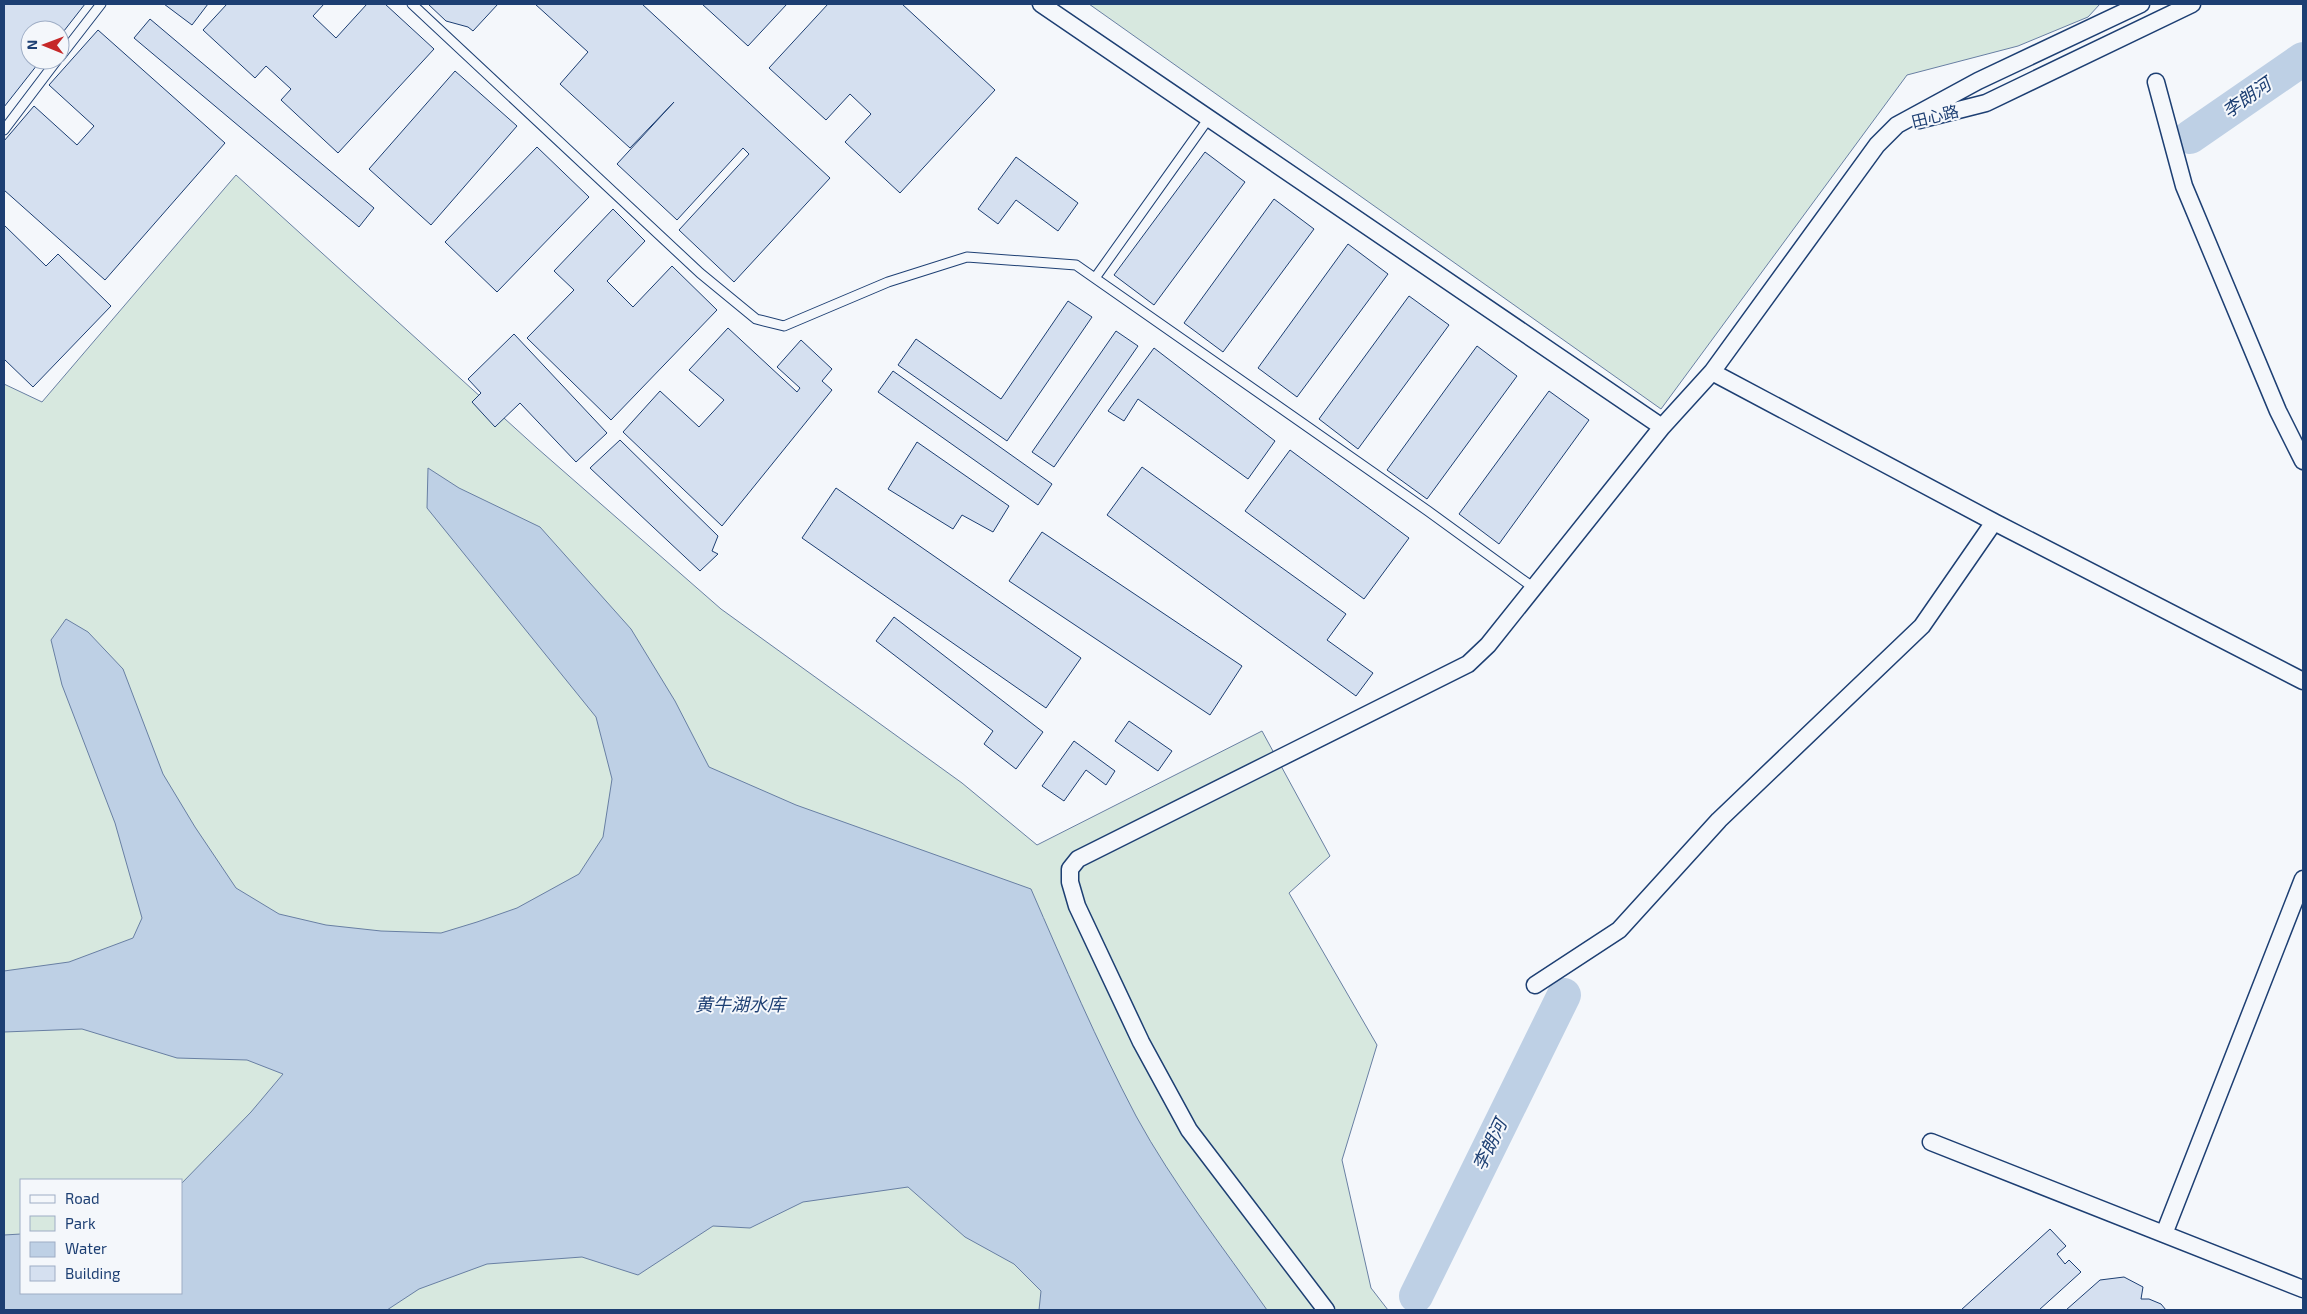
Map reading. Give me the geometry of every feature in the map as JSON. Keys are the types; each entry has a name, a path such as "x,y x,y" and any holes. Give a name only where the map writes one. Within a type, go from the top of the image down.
{"street":[{"path":"1041,4 1662,427"},
{"name":"田心路","path":"1897,125 1978,81 2141,4"},
{"name":"田心路","path":"1897,125 1986,103 2192,4"},
{"path":"2156,82 2184,186 2278,411 2303,461"},
{"path":"1326,1310 1189,1130 1141,1042 1077,906 1070,882 1070,869 1078,859 1468,664 1488,645 1662,427 1712,372 1877,145 1897,125"},
{"path":"1712,372 1994,522 2303,681"},
{"path":"1535,985 1619,930 1719,820 1922,626 1994,522"},
{"path":"2164,1234 2303,879"},
{"path":"1930,1142 2303,1289"}],"lane":[{"path":"70,44 100,4"},
{"path":"412,4 700,273 756,319 784,326 888,282 967,257 1076,265 1428,511 1534,588"},
{"path":"4,130 50,70"},
{"path":"1095,278 1209,118"}],"green space":[{"path":"1089,4 2100,4 2088,17 2018,46 1907,75 1661,409"},
{"path":"236,175 537,448 721,609 962,783 1037,845 1262,731 1330,856 1289,893 1377,1045 1342,1160 1371,1288 1388,1310 4,1310 4,384 42,402"}],"water":[{"name":"黄牛湖水库","path":"428,468 459,488 540,527 631,629 675,701 709,767 796,805 1031,889 1094,1032 1150,1141 1182,1191 1267,1310 1039,1310 1041,1291 1014,1264 965,1237 908,1187 803,1202 750,1228 713,1226 638,1275 582,1257 487,1264 419,1289 387,1310 4,1310 4,1235 20,1234 20,1294 182,1294 182,1183 251,1112 283,1074 247,1060 177,1058 82,1029 4,1032 4,971 69,962 133,938 142,918 115,823 62,685 51,640 66,619 88,632 123,669 163,774 195,827 236,888 279,914 326,925 381,931 441,933 517,908 579,874 603,837 612,779 596,717 427,508"}],"building":[{"path":"4,4 85,4 70,23 70,20 20,20 20,70 33,70 4,107"},
{"path":"164,4 208,4 192,25"},
{"path":"227,4 324,4 313,16 336,38 367,4 385,4 434,49 338,153 281,100 291,89 266,66 255,78 203,30"},
{"path":"428,4 498,4 473,31 468,27 446,21"},
{"path":"535,4 642,4 830,178 734,282 679,230 749,154 743,148 677,220 617,164 674,102 630,148 560,84 588,52"},
{"path":"702,4 787,4 748,46"},
{"path":"828,4 902,4 995,90 900,193 845,142 871,114 850,94 826,120 769,68"},
{"path":"150,19 374,208 359,227 134,38"},
{"path":"98,30 225,143 105,280 4,190 4,141 34,106 77,145 94,126 49,85 62,70 70,70 70,61"},
{"path":"455,71 517,126 431,225 369,169"},
{"path":"537,147 589,197 497,292 445,242"},
{"path":"1205,152 1245,182 1154,305 1114,275"},
{"path":"1016,157 1078,203 1058,231 1016,200 998,224 978,209"},
{"path":"1274,199 1314,229 1223,352 1184,323"},
{"path":"613,209 645,241 607,281 633,307 672,266 717,310 611,420 527,338 574,290 554,271"},
{"path":"4,225 46,266 58,254 111,306 33,387 4,359"},
{"path":"1348,244 1388,274 1297,397 1258,368"},
{"path":"1409,296 1449,325 1358,449 1319,419"},
{"path":"1068,301 1092,317 1007,441 898,365 916,339 1001,399"},
{"path":"728,328 797,392 800,388 777,367 801,340 832,369 822,381 832,390 722,526 623,432 660,391 699,427 724,400 689,370"},
{"path":"1116,331 1138,346 1054,467 1032,452"},
{"path":"514,334 607,433 576,462 520,403 495,427 472,402 481,393 468,379"},
{"path":"1477,346 1517,376 1427,499 1387,470"},
{"path":"1154,348 1275,441 1248,479 1138,399 1124,421 1108,411"},
{"path":"893,371 1052,484 1038,505 878,392"},
{"path":"1549,391 1589,420 1499,544 1459,514"},
{"path":"620,440 718,536 712,551 718,554 700,571 590,468"},
{"path":"917,442 1009,506 993,532 962,515 953,529 888,489"},
{"path":"1290,450 1409,538 1364,599 1245,511"},
{"path":"1142,467 1346,614 1327,640 1373,673 1356,696 1107,515"},
{"path":"836,488 1081,658 1046,708 802,538"},
{"path":"1042,532 1242,666 1210,715 1009,581"},
{"path":"894,617 1043,732 1016,769 984,744 993,731 876,641"},
{"path":"1129,721 1172,751 1158,771 1115,741"},
{"path":"1074,741 1115,771 1106,785 1086,770 1064,801 1042,786"},
{"path":"2050,1229 2066,1246 2057,1254 2065,1264 2069,1260 2081,1272 2039,1310 1961,1310"},
{"path":"2124,1277 2143,1287 2141,1299 2149,1299 2161,1304 2166,1310 2066,1310 2100,1280"}],"waterway":[{"name":"李朗河","path":"2190,137 2303,59"},
{"name":"李朗河","path":"1416,1296 1564,995"}]}
